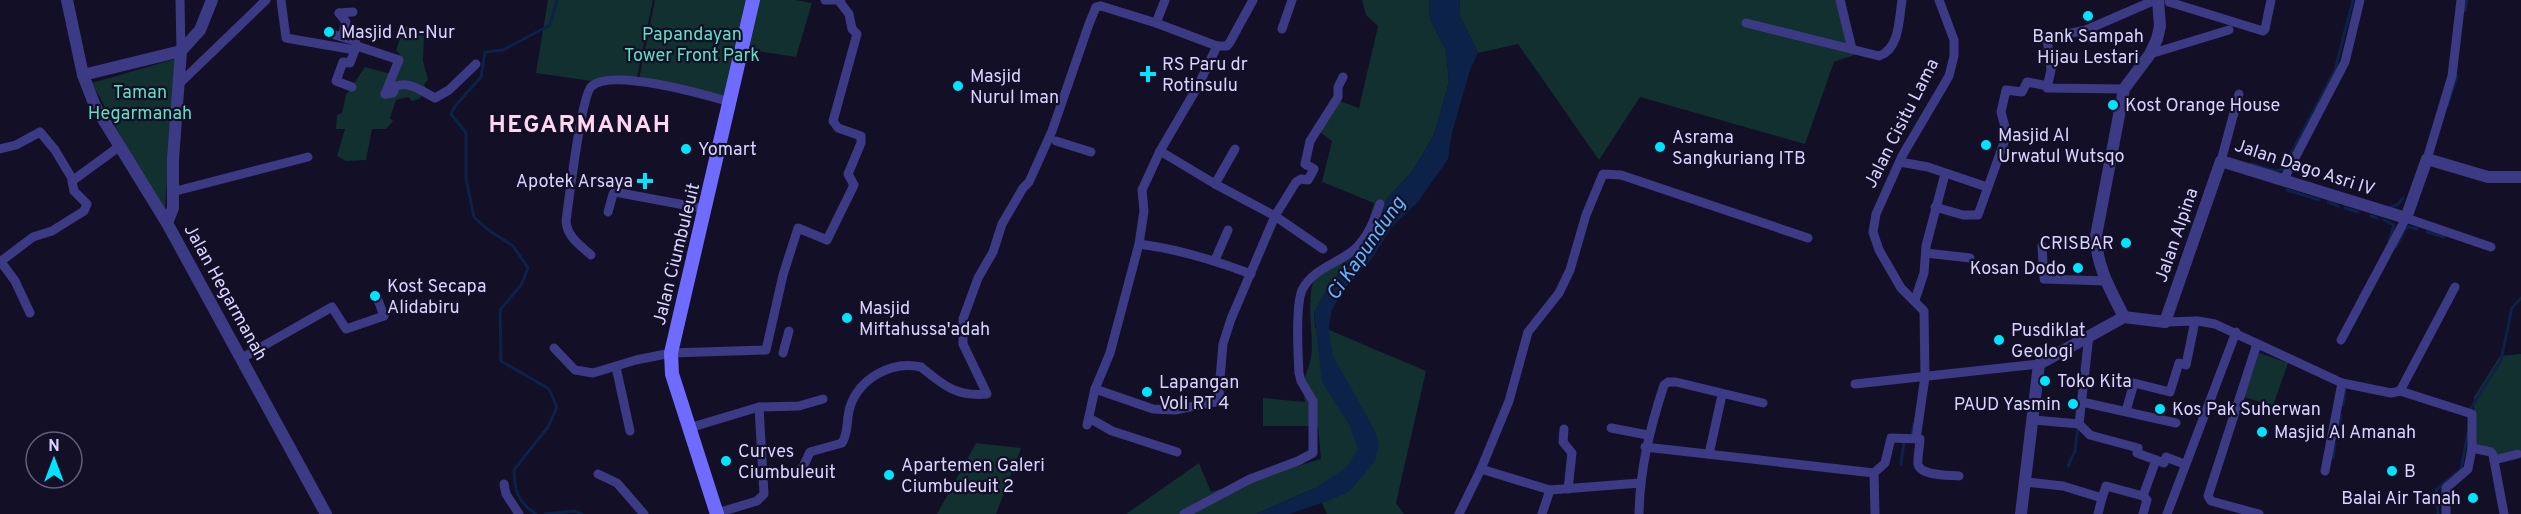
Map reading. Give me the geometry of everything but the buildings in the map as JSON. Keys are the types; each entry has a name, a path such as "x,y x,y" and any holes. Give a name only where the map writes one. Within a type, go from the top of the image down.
{"main road":[{"name":"Jalan Ciumbuleuit","path":"719,513 672,374 671,353 753,0"}],"street":[{"path":"67,0 83,75 96,106 167,223"},
{"name":"Jalan Hegarmanah","path":"180,0 180,81 172,159 173,208 167,223 326,514"},
{"path":"83,75 181,51 200,30 212,0"},
{"path":"180,81 266,0"},
{"path":"282,0 286,38 356,48 399,60 385,94 393,93 396,86 400,84 418,89 435,98 449,90 476,64"},
{"path":"554,348 578,372 593,373 636,360 671,353 766,350 783,275 798,228 827,240 854,185 848,174 861,143 861,136 838,128 832,121 857,34 852,29 849,15 840,1 825,0"},
{"path":"1156,23 1166,0"},
{"path":"762,474 796,473 803,467 810,452 842,443 847,432 849,408 860,389 876,375 902,367 916,366 949,389 966,394 987,394 963,344 963,319 978,278 993,252 1006,216 1033,175 1052,131 1096,7 1101,3 1217,46 1227,46 1253,0"},
{"path":"1282,29 1292,0"},
{"path":"1840,0 1852,49"},
{"path":"1746,23 1874,56 1884,55 1889,51 1899,26 1902,0"},
{"name":"Jalan Cisitu Lama","path":"1939,0 1954,40 1954,56 1949,76 1900,162 1876,214 1873,232 1879,250 1900,288 1915,300 1924,315 1925,377 1916,439 1920,439 1918,464 1925,472 1959,476"},
{"path":"2048,87 2051,70 2047,38 2086,30 2161,1 2263,31 2271,0"},
{"path":"2284,179 2345,62 2360,0"},
{"path":"2341,340 2406,218 2427,159 2452,76 2461,0"},
{"path":"2124,317 2098,259 2096,236 2124,90 2150,54 2159,33 2161,1"},
{"path":"352,87 331,79 343,62 350,63 356,48 356,41 338,36 350,28 339,13 353,12"},
{"path":"2150,54 2229,30"},
{"path":"1177,452 1088,422 1095,389 1110,353 1139,244 1144,211 1142,190 1217,46"},
{"path":"1095,389 1154,409 1174,410 1220,401 1223,344 1231,318 1275,216 1294,184 1301,178 1310,180 1313,174 1313,169 1305,164 1308,145 1323,117 1338,97 1338,87 1343,76"},
{"path":"591,255 571,237 567,229 582,118 590,88 596,83 608,81 644,82 730,102"},
{"path":"1935,207 1963,215 1978,215 2007,134 2001,112 2006,90 2022,92 2027,81 2048,87 2124,90"},
{"name":"Jalan Dago Asri IV","path":"2239,94 2221,161 2406,218"},
{"path":"0,149 16,145 40,132 55,150 73,180 72,187 87,204 86,209 52,231 33,237 0,262 15,281 30,313"},
{"path":"1056,141 1091,152"},
{"path":"73,180 120,146"},
{"path":"1215,184 1235,149"},
{"path":"1161,151 1215,184 1275,216 1323,249"},
{"path":"172,192 308,157"},
{"path":"2427,159 2488,177 2506,179 2521,177"},
{"name":"Jalan Alpina","path":"2165,322 2221,161"},
{"path":"1900,162 1928,167 1987,188"},
{"path":"1459,514 1481,469 1514,387 1528,332 1559,293 1570,270 1600,177 1607,173 1621,175 1808,238"},
{"path":"1915,300 1924,273 1935,207 1945,174"},
{"path":"608,212 615,192 706,209"},
{"path":"1184,514 1250,479 1313,453 1313,401 1299,373 1301,296 1303,289 1314,276 1333,261 1355,249 1370,232 1380,204"},
{"path":"2406,218 2491,247"},
{"path":"1215,260 1228,230"},
{"path":"1139,244 1168,248 1215,260 1251,274"},
{"path":"2042,246 2044,279 2106,281"},
{"path":"1926,253 1970,258"},
{"path":"2400,392 2455,287"},
{"path":"242,358 332,307 346,329 384,316 378,300"},
{"path":"1855,384 2040,364 2124,317 2165,322 2195,321 2215,324 2342,383 2391,393 2400,392 2472,414 2472,448 2468,469 2446,488 2446,514"},
{"path":"2126,411 2134,383 2170,392 2179,363 2186,365 2195,321"},
{"path":"783,353 789,331"},
{"path":"2167,514 2184,464 2236,332"},
{"path":"2078,424 2089,335"},
{"path":"2257,344 2208,495 2211,501 2259,514"},
{"path":"2021,514 2040,364"},
{"path":"616,367 630,431"},
{"path":"1640,514 1640,483 1645,447 1664,385 1668,382 1763,403"},
{"path":"2325,471 2342,383"},
{"path":"1709,454 1722,395"},
{"path":"689,429 759,407 799,406 824,399"},
{"path":"2082,402 2176,423"},
{"path":"719,513 761,499 764,494 759,407"},
{"path":"2034,420 2078,424 2090,435 2138,448 2137,453 2164,463 2166,457 2184,464"},
{"path":"1611,428 1648,435"},
{"path":"1564,429 1563,442 1572,453 1568,489"},
{"path":"1645,447 1874,473 1885,463 1891,438 1916,439"},
{"path":"2472,448 2491,452 2504,514"},
{"path":"2494,460 2518,454"},
{"path":"2142,496 2156,460"},
{"path":"1481,469 1550,490 1640,483"},
{"path":"1874,473 1875,514"},
{"path":"598,474 617,483 644,514"},
{"path":"2026,482 2063,486 2102,498"},
{"path":"504,484 506,494 519,514"},
{"path":"2098,514 2106,486 2142,496 2146,500 2143,514"},
{"path":"1542,514 1550,490"}],"green space":[{"path":"548,0 653,0 637,77 591,81 536,73"},
{"name":"Papandayan Tower Front Park","path":"655,0 795,0 812,3 796,57 738,48 728,98 639,79"},
{"path":"1362,0 1429,0 1430,19 1446,50 1449,82 1434,135 1412,172 1388,197 1372,231 1331,283 1314,312 1315,328 1329,330 1426,371 1396,503 1404,514 1327,514 1315,488 1256,514 1126,514 1199,463 1211,492 1321,459 1318,426 1263,426 1263,398 1305,402 1304,383 1312,348 1310,302 1314,282 1322,270 1353,250 1361,240 1374,203 1322,182 1332,141 1318,131 1334,99 1359,108 1378,26 1366,15"},
{"path":"1460,0 1845,0 1857,54 1834,62 1805,144 1640,97 1599,160 1518,44 1478,53 1459,14"},
{"path":"406,26 410,26 414,33 424,36 423,61 428,80 424,84 427,91 419,99 412,101 408,97 396,100 390,118 393,121 386,129 372,129 366,160 346,161 337,156 345,129 336,129 337,115 342,113 346,95 365,67 387,73 393,70 400,54 396,50"},
{"name":"Taman Hegarmanah","path":"175,59 165,210 136,164 92,83"},
{"path":"2259,353 2288,363 2273,406 2244,397"},
{"path":"2521,354 2521,450 2497,458 2474,447 2474,397 2500,356"},
{"path":"976,443 1021,448 996,514 937,514"}],"water":[{"name":"Ci Kapundung","path":"1429,0 1460,0 1459,14 1478,53 1470,70 1452,133 1448,159 1418,202 1392,227 1371,260 1342,291 1331,312 1329,330 1333,356 1375,431 1379,445 1375,461 1350,491 1328,501 1289,514 1256,514 1315,488 1347,467 1358,449 1350,426 1322,382 1314,312 1331,283 1372,230 1388,197 1412,172 1434,135 1449,82 1446,50 1430,19"}],"waterway":[{"path":"536,514 518,495 514,470 548,427 557,407 549,389 501,361 500,310 521,285 528,268 513,246 487,229 474,217 466,179 466,133 451,114 455,106 481,77 485,52 503,50 550,25 557,0"},
{"path":"2251,164 2276,171 2283,169 2335,70 2353,0"},
{"path":"2465,11 2467,0"},
{"path":"2447,106 2457,76"},
{"path":"2287,190 2319,200"},
{"path":"2389,208 2397,205 2403,198"},
{"path":"2328,202 2338,206"},
{"path":"2345,208 2358,212"},
{"path":"2371,216 2377,218"},
{"path":"2384,220 2394,225 2389,240"},
{"path":"2396,247 2405,229 2409,227 2417,229"},
{"path":"2427,232 2444,237"},
{"path":"2471,408 2501,360 2512,308 2521,298"},
{"path":"2343,405 2345,391"},
{"path":"2339,425 2341,415"},
{"path":"1912,435 1914,423"},
{"path":"2068,466 2075,451 2078,426"},
{"path":"2438,514 2436,490 2461,469 2468,432"},
{"path":"1901,464 1906,441"},
{"path":"2333,458 2335,444"},
{"path":"545,514 575,511 582,514"}],"place":[{"name":"Bank Sampah Hijau Lestari","path":"2088,16"},
{"name":"Masjid An-Nur","path":"329,32"},
{"name":"RS Paru dr Rotinsulu","path":"1148,74"},
{"name":"Masjid Nurul Iman","path":"958,86"},
{"name":"Kost Orange House","path":"2113,105"},
{"name":"Masjid Al Urwatul Wutsqo","path":"1986,145"},
{"name":"Asrama Sangkuriang ITB","path":"1660,147"},
{"name":"Yomart","path":"686,149"},
{"name":"Apotek Arsaya","path":"645,181"},
{"name":"CRISBAR","path":"2126,243"},
{"name":"Kosan Dodo","path":"2078,268"},
{"name":"Kost Secapa Alidabiru","path":"375,296"},
{"name":"Masjid Miftahussa'adah","path":"847,318"},
{"name":"Pusdiklat Geologi","path":"1999,340"},
{"name":"Toko Kita","path":"2045,381"},
{"name":"Lapangan Voli RT 4","path":"1147,392"},
{"name":"PAUD Yasmin","path":"2073,404"},
{"name":"Kos Pak Suherwan","path":"2160,409"},
{"name":"Masjid Al Amanah","path":"2262,432"},
{"name":"Curves Ciumbuleuit","path":"726,461"},
{"name":"B","path":"2392,471"},
{"name":"Apartemen Galeri Ciumbuleuit 2","path":"889,475"},
{"name":"Balai Air Tanah","path":"2473,498"}],"district":[{"name":"HEGARMANAH","path":"580,124"}]}
